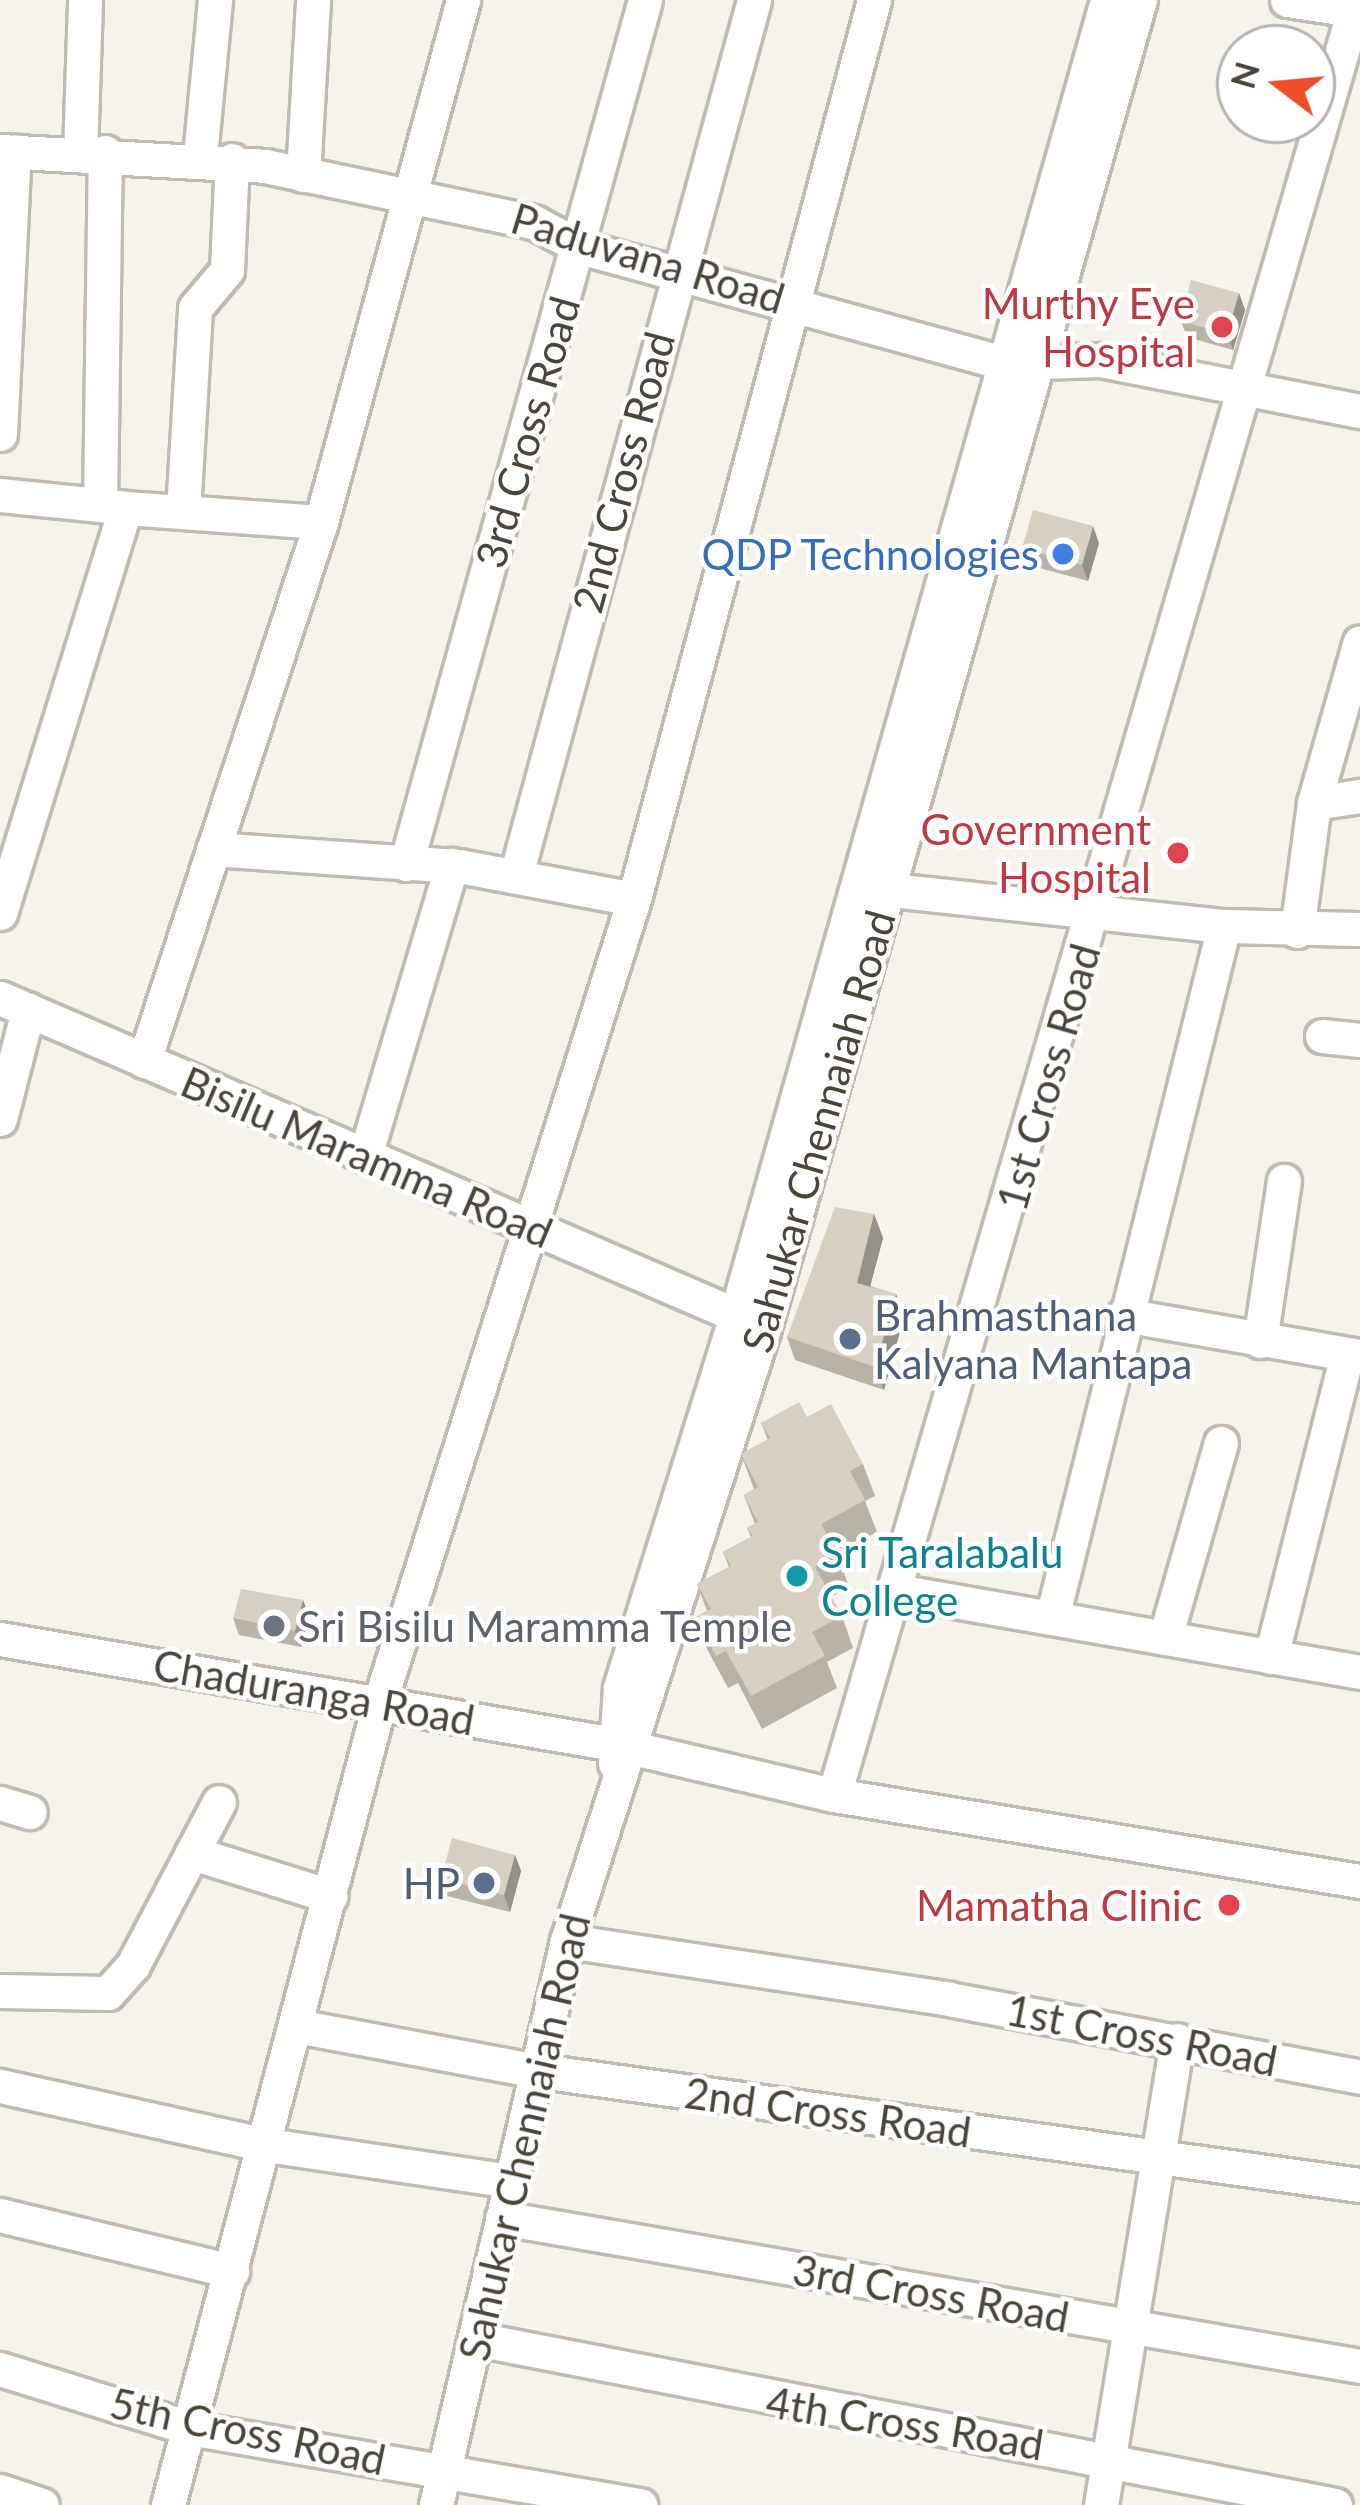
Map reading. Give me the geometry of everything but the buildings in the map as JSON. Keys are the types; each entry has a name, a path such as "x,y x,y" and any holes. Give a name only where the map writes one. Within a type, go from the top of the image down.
{"street":[{"path":"0,913 112,506 85,0"},
{"path":"183,512 195,308 227,270 216,158 215,0"},
{"path":"303,175 313,0"},
{"path":"144,1061 321,522 464,0"},
{"name":"3rd Cross Road","path":"406,863 645,0"},
{"name":"2nd Cross Road","path":"516,875 676,272 754,0"},
{"path":"168,2505 267,2145 380,1701 634,899 799,304 874,0"},
{"name":"Sahukar Chennaiah Road","path":"619,1754 620,1688 872,887 1020,362 1107,0"},
{"name":"Sahukar Chennaiah Road","path":"1020,362 1140,0"},
{"path":"1287,0 1357,11"},
{"name":"1st Cross Road","path":"833,1795 1099,907 1243,388 1357,11"},
{"path":"0,434 7,151"},
{"name":"Paduvana Road","path":"7,151 216,158 534,221 580,247 1020,362 1100,360 1360,411"},
{"path":"0,495 321,522"},
{"path":"1297,931 1314,803 1360,642"},
{"path":"1314,803 1360,796"},
{"path":"213,849 452,865 634,899"},
{"path":"365,1156 452,865"},
{"path":"872,887 1099,907 1224,926 1360,929"},
{"name":"Sahukar Chennaiah Road","path":"440,2489 533,2070 567,1941 619,1754 763,1331 872,887"},
{"path":"1052,1618 1224,926"},
{"path":"0,1119 14,1004"},
{"name":"Bisilu Maramma Road","path":"14,1004 736,1315"},
{"path":"1322,1036 1360,1040"},
{"path":"1260,1341 1284,1181"},
{"path":"1124,1315 1354,1355 1271,1657"},
{"path":"1165,1638 1221,1443"},
{"path":"896,1591 1360,1672"},
{"name":"Chaduranga Road","path":"0,1639 380,1701 833,1795 1360,1881"},
{"path":"0,1991 108,1993 133,1965 219,1802"},
{"path":"192,1853 330,1896"},
{"name":"1st Cross Road","path":"567,1941 1177,2040 1360,2077"},
{"name":"2nd Cross Road","path":"297,2026 533,2070 1360,2185"},
{"path":"1101,2505 1177,2040"},
{"path":"0,2086 267,2145 511,2181"},
{"path":"0,2215 232,2271"},
{"name":"3rd Cross Road","path":"502,2218 1360,2366"},
{"name":"4th Cross Road","path":"476,2339 774,2402 1108,2456 1335,2505"},
{"name":"5th Cross Road","path":"0,2368 189,2428 440,2489 640,2505"},
{"path":"0,2491 42,2505"}],"place":[{"name":"Murthy Eye Hospital","path":"1222,327"},
{"name":"QDP Technologies","path":"1063,554"},
{"name":"Government Hospital","path":"1178,853"},
{"name":"Brahmasthana Kalyana Mantapa","path":"850,1339"},
{"name":"Sri Taralabalu College","path":"797,1576"},
{"name":"Sri Bisilu Maramma Temple","path":"274,1626"},
{"name":"HP","path":"484,1883"},
{"name":"Mamatha Clinic","path":"1229,1905"}]}
